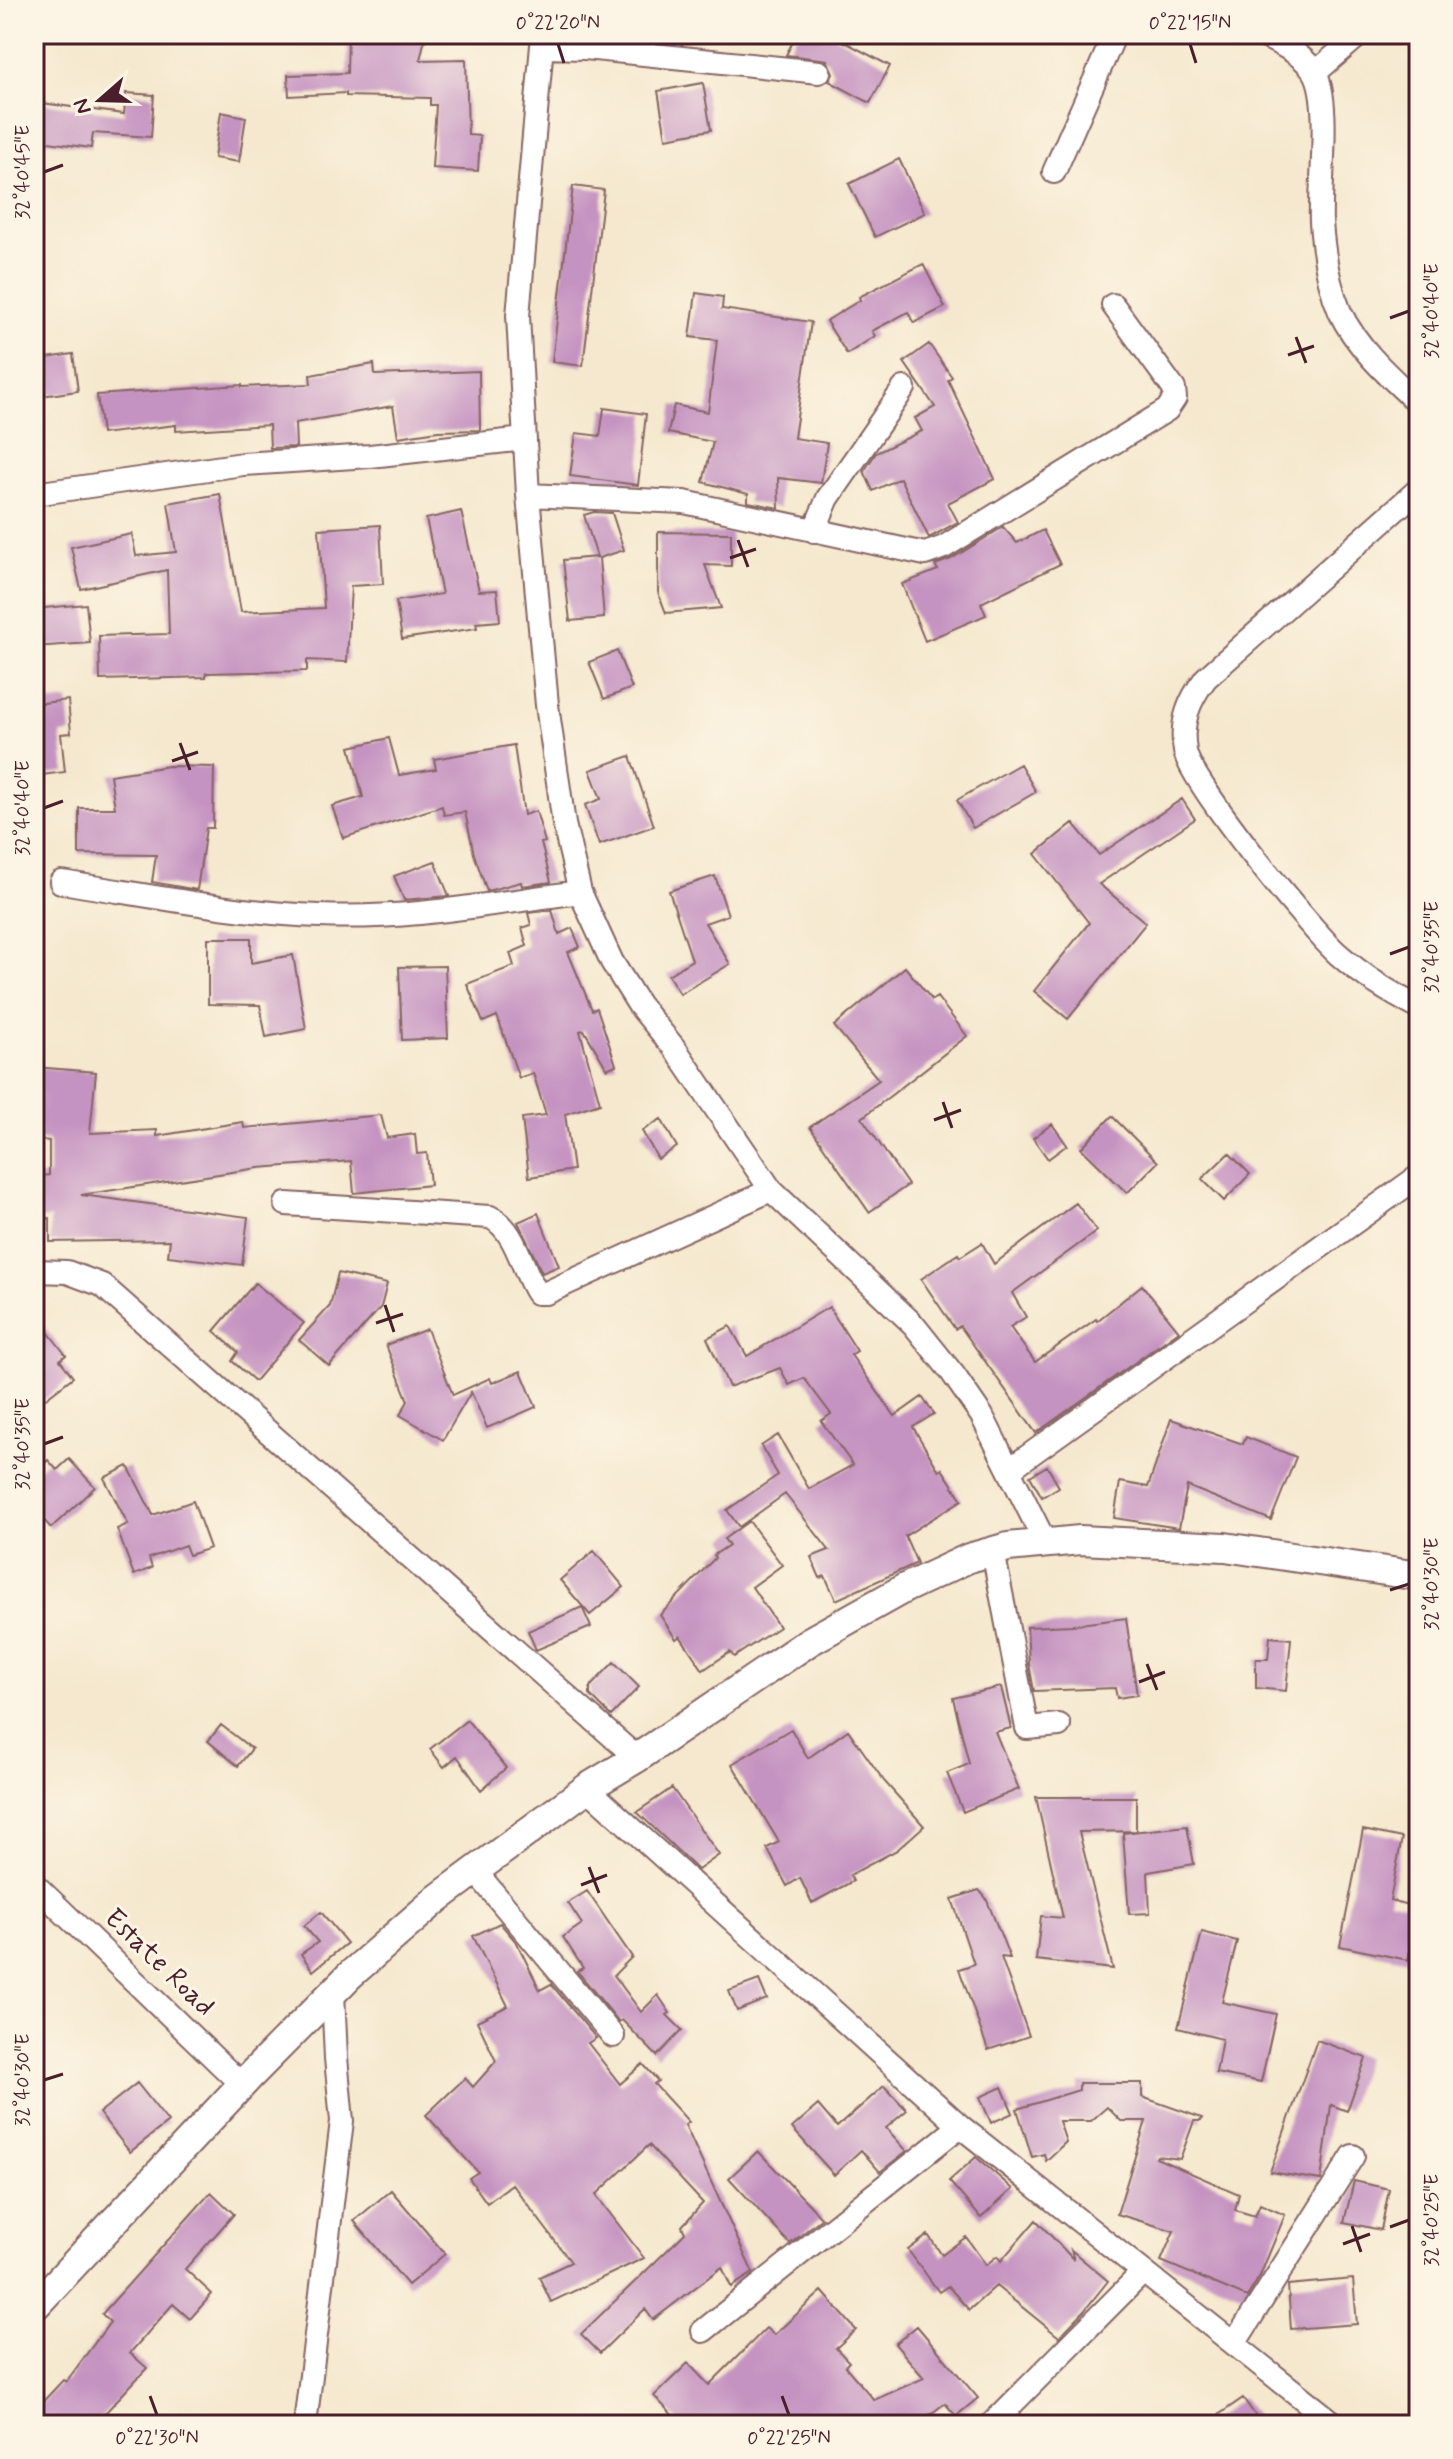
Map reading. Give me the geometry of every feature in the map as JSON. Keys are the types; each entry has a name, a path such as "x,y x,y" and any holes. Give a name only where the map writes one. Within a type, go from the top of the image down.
{"street":[{"path":"1054,172 1115,34"},
{"path":"1259,34 1300,56 1315,73 1322,97 1321,223 1330,274 1341,312 1361,343 1419,404"},
{"path":"1315,73 1360,34"},
{"path":"819,72 542,41 518,316 528,495 547,705 564,824 580,892 612,962 639,1005 676,1050 771,1190 913,1324 982,1416 1045,1542"},
{"path":"528,495 684,502 925,554 944,547 1167,410 1175,398 1174,389 1113,305"},
{"path":"814,531 828,498 904,388"},
{"path":"34,494 243,464 370,456 525,439"},
{"path":"1419,489 1206,678 1190,699 1183,728 1185,754 1195,774 1316,932 1377,986 1419,1008"},
{"path":"61,882 244,910 322,917 450,911 580,892"},
{"path":"1010,1469 1419,1176"},
{"path":"286,1204 490,1217 507,1232 537,1293 546,1293 771,1190"},
{"path":"34,1271 67,1272 102,1285 637,1758"},
{"path":"34,2307 333,1992 437,1899 587,1788 637,1758 810,1641 905,1588 969,1558 1045,1542 1147,1541 1225,1547 1419,1576"},
{"path":"993,1551 1027,1728 1059,1725"},
{"path":"587,1788 960,2126 1336,2425"},
{"path":"476,1872 613,2036"},
{"name":"Estate Road","path":"34,1884 242,2085"},
{"path":"305,2425 342,2121 333,1992"},
{"path":"703,2331 960,2126"},
{"path":"1234,2344 1353,2156"},
{"path":"991,2425 1143,2272"}],"building":[{"path":"348,34 426,34 420,60 466,59 468,135 480,136 478,171 432,168 436,105 430,105 430,98 346,96 346,93 289,96 288,75 347,73"},
{"path":"797,34 830,34 890,66 870,103 829,81 833,73 827,60 786,55"},
{"path":"703,83 711,130 666,138 658,91"},
{"path":"126,93 154,95 151,137 93,133 91,148 34,140 34,102 124,114"},
{"path":"221,112 246,117 239,162 214,158"},
{"path":"899,159 925,213 875,237 849,184"},
{"path":"573,186 604,190 583,366 552,362"},
{"path":"923,264 945,307 914,323 908,312 872,331 875,336 847,354 826,321 860,300 859,297"},
{"path":"696,293 723,297 722,309 811,322 794,438 827,443 821,483 778,478 779,508 748,502 748,494 703,482 713,442 668,433 674,405 708,412 717,340 690,337"},
{"path":"929,344 952,377 948,380 995,479 948,503 958,522 929,538 900,478 873,491 864,471 876,453 922,431 915,418 935,407 904,362"},
{"path":"73,354 78,391 34,397 34,360"},
{"path":"374,364 375,375 479,371 480,430 438,431 398,437 393,406 295,423 296,447 270,448 269,425 176,431 176,425 102,434 97,395 242,385 311,384 310,375"},
{"path":"604,408 646,414 638,485 570,476 576,433 600,436"},
{"path":"220,494 241,612 324,608 319,529 380,525 383,584 351,586 347,662 307,660 307,671 100,680 99,636 169,634 167,570 81,589 71,547 132,534 136,556 176,552 168,503"},
{"path":"461,511 479,591 497,590 500,621 476,623 477,628 402,639 396,601 442,594 426,519"},
{"path":"612,513 624,550 599,558 604,618 570,621 563,560 597,557 584,515"},
{"path":"1003,527 1017,543 1043,530 1060,564 981,603 986,615 925,641 902,584 938,570 935,565 951,559"},
{"path":"658,532 731,533 731,566 705,565 721,608 666,613 658,592"},
{"path":"86,604 90,643 34,647 34,609"},
{"path":"617,651 632,688 604,699 589,662"},
{"path":"68,700 71,733 61,734 65,772 34,776 34,704"},
{"path":"389,738 399,775 436,769 434,759 514,745 524,815 536,811 551,882 522,886 521,882 487,891 474,854 465,812 444,815 442,806 343,838 332,806 363,797 350,747"},
{"path":"630,756 654,826 599,845 585,805 601,799 590,770"},
{"path":"1020,764 1036,792 973,828 957,800"},
{"path":"169,766 214,767 213,828 206,828 197,890 152,882 156,855 79,854 79,808 115,808 110,775"},
{"path":"1182,799 1195,819 1099,884 1146,923 1068,1019 1034,991 1089,923 1035,854 1073,823 1099,855"},
{"path":"435,861 449,896 404,900 394,876"},
{"path":"715,876 728,915 705,923 730,964 680,994 668,975 692,960 669,891"},
{"path":"552,910 559,934 572,928 580,947 568,952 592,1010 597,1008 616,1065 607,1069 584,1030 580,1031 600,1103 565,1114 573,1170 529,1177 522,1118 546,1115 533,1073 519,1078 497,1016 483,1022 467,984 514,966 510,953 527,946 522,928 531,925 528,913"},
{"path":"208,938 251,938 251,963 293,955 306,1029 266,1037 260,1005 208,1004"},
{"path":"445,966 448,1038 402,1040 399,967"},
{"path":"905,967 932,1000 937,997 967,1036 862,1118 908,1185 869,1212 810,1127 879,1080 834,1026"},
{"path":"34,1067 96,1072 90,1133 157,1130 157,1136 243,1122 244,1128 381,1115 387,1138 415,1134 417,1154 427,1153 430,1185 354,1193 351,1161 258,1168 81,1195 248,1217 242,1265 168,1256 170,1240 50,1242 50,1218 34,1220 34,1177 49,1175 49,1141 34,1139"},
{"path":"1112,1116 1158,1162 1127,1193 1081,1148"},
{"path":"661,1119 677,1147 658,1159 642,1131"},
{"path":"1052,1124 1067,1145 1048,1159 1033,1138"},
{"path":"1229,1153 1250,1174 1224,1201 1202,1179"},
{"path":"1076,1203 1097,1231 1012,1293 1026,1317 1010,1327 1035,1362 1097,1321 1142,1285 1179,1331 1036,1433 960,1326 955,1329 921,1279 958,1254 960,1257 982,1243 994,1264"},
{"path":"538,1213 559,1266 542,1273 518,1222"},
{"path":"338,1273 387,1284 381,1307 329,1366 299,1340 330,1306"},
{"path":"255,1283 304,1323 255,1381 232,1361 238,1352 214,1331"},
{"path":"829,1307 857,1351 851,1355 895,1416 922,1397 934,1414 913,1427 939,1471 942,1469 962,1500 905,1536 917,1563 836,1600 825,1576 820,1578 811,1557 829,1550 785,1494 739,1527 727,1510 778,1475 761,1446 778,1435 809,1489 853,1465 821,1421 831,1414 804,1378 789,1385 780,1368 729,1387 707,1338 730,1326 747,1356"},
{"path":"34,1314 66,1355 60,1360 73,1377 34,1407"},
{"path":"427,1329 453,1395 490,1378 492,1383 521,1371 536,1407 487,1428 471,1392 443,1440 400,1415 408,1401 386,1345"},
{"path":"1171,1419 1243,1444 1246,1437 1296,1457 1271,1520 1187,1486 1179,1528 1114,1518 1120,1482 1148,1487"},
{"path":"69,1459 95,1487 51,1528 34,1509 34,1473 48,1460 57,1470"},
{"path":"128,1466 153,1515 193,1501 210,1548 189,1555 185,1545 149,1558 152,1568 134,1575 117,1529 128,1524 104,1478"},
{"path":"1047,1466 1059,1487 1042,1497 1030,1476"},
{"path":"749,1521 782,1565 752,1587 779,1627 734,1657 730,1652 703,1670 680,1636 676,1639 660,1615 715,1558 714,1555 729,1545 724,1539"},
{"path":"594,1551 624,1587 590,1615 560,1580"},
{"path":"582,1607 591,1627 536,1650 528,1631"},
{"path":"1126,1618 1137,1695 1117,1698 1115,1688 1034,1691 1027,1627"},
{"path":"1270,1637 1291,1639 1286,1691 1256,1688 1256,1659 1268,1659"},
{"path":"614,1662 639,1687 611,1716 590,1695 590,1687"},
{"path":"1001,1687 1011,1728 995,1732 1019,1789 963,1812 947,1773 969,1764 953,1698"},
{"path":"467,1720 506,1768 481,1790 457,1756 444,1767 430,1749"},
{"path":"221,1725 252,1749 238,1766 208,1741"},
{"path":"791,1729 808,1758 848,1730 884,1781 924,1826 897,1850 850,1875 853,1881 812,1903 800,1878 787,1886 767,1848 779,1842 732,1764"},
{"path":"672,1788 719,1855 698,1870 637,1812"},
{"path":"1036,1797 1136,1797 1136,1831 1079,1832 1113,1969 1036,1960 1041,1916 1063,1918"},
{"path":"1187,1826 1194,1864 1148,1872 1150,1913 1129,1914 1123,1833"},
{"path":"1363,1830 1402,1838 1390,1900 1419,1908 1408,1960 1340,1946"},
{"path":"979,1890 986,1898 1010,1958 1001,1957 1029,2036 988,2050 959,1969 974,1964 952,1899"},
{"path":"587,1891 632,1957 614,1975 641,2012 658,1995 670,2013 667,2015 682,2030 657,2056 622,2020 619,2022 577,1971 583,1968 563,1937 582,1924 568,1903"},
{"path":"321,1912 347,1943 313,1971 301,1954 318,1942 304,1926"},
{"path":"500,1923 517,1943 540,1990 551,1984 596,2038 588,2043 620,2084 643,2064 658,2081 654,2084 689,2122 685,2125 753,2273 731,2287 722,2267 653,2320 645,2309 600,2353 581,2334 685,2233 682,2226 703,2203 649,2145 596,2195 644,2258 551,2302 539,2277 571,2262 512,2184 487,2203 469,2178 478,2172 426,2115 465,2078 473,2087 496,2061 477,2021 508,2006 473,1936"},
{"path":"1202,1932 1237,1941 1222,2002 1276,2014 1261,2082 1216,2073 1222,2039 1178,2028"},
{"path":"759,1980 767,1999 737,2011 729,1991"},
{"path":"1317,2040 1366,2058 1347,2111 1331,2105 1321,2180 1270,2172"},
{"path":"137,2083 168,2122 130,2152 99,2113"},
{"path":"1079,2083 1142,2083 1142,2097 1202,2118 1201,2121 1194,2121 1180,2159 1156,2158 1239,2194 1235,2210 1255,2216 1260,2204 1285,2215 1260,2276 1247,2297 1161,2261 1174,2231 1117,2214 1146,2121 1121,2121 1107,2107 1091,2121 1059,2121 1066,2142 1046,2161 1044,2154 1032,2157 1017,2109 1079,2090"},
{"path":"884,2086 907,2110 886,2128 907,2151 880,2172 861,2150 834,2175 792,2128 818,2105 837,2127"},
{"path":"1002,2087 1013,2113 991,2123 980,2097"},
{"path":"758,2151 822,2218 790,2244 729,2178"},
{"path":"976,2157 1013,2189 981,2218 949,2181"},
{"path":"1354,2181 1389,2189 1381,2230 1344,2222"},
{"path":"391,2190 445,2254 408,2285 354,2221"},
{"path":"211,2192 234,2214 185,2269 212,2294 190,2319 173,2304 130,2353 147,2368 94,2425 34,2425 34,2411 63,2380 66,2382 110,2322 102,2314"},
{"path":"1036,2220 1074,2260 1071,2250 1108,2281 1059,2337 996,2286 969,2310 948,2286 939,2292 908,2250 928,2235 942,2255 966,2237 986,2265 997,2256 1001,2261"},
{"path":"1353,2279 1357,2324 1291,2329 1288,2285"},
{"path":"822,2291 856,2330 836,2348 849,2362 845,2366 874,2400 924,2378 895,2344 917,2326 978,2398 956,2416 945,2403 917,2425 682,2425 654,2396 688,2363 709,2385 766,2328 774,2335"},
{"path":"1243,2398 1262,2425 1204,2425"}]}
